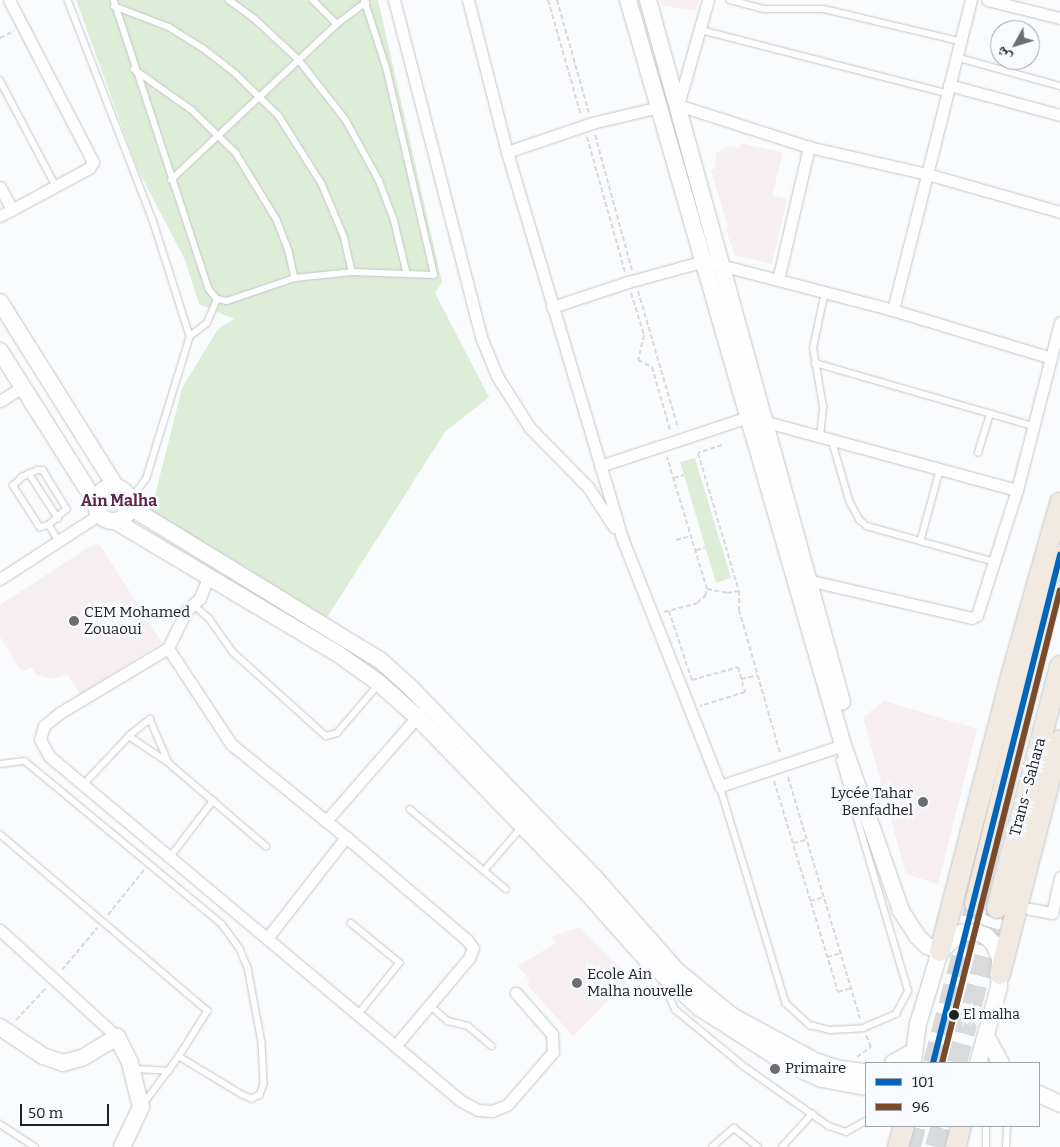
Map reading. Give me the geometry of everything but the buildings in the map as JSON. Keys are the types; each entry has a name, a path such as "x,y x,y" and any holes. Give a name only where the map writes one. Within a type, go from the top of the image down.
{"highway":[{"path":"940,951 1012,673 1060,503"},
{"name":"Trans - Sahara","path":"975,904 1060,555"},
{"name":"Trans - Sahara","path":"997,908 1060,666"},
{"path":"1000,974 1060,741"},
{"path":"898,1147 904,1127"},
{"path":"956,1147 961,1127"}],"main road":[{"path":"628,0 705,261 748,417 853,742 857,777"},
{"path":"648,0 766,422 840,746 857,777 901,911 916,936 927,946 940,951"},
{"path":"0,302 116,487 130,503 380,660 409,686 594,878 677,971 725,1011 790,1050 840,1069 865,1072"},
{"path":"0,351 103,513 208,578 338,654 379,683 417,717 665,976 729,1029 786,1063 822,1079 865,1087"},
{"path":"103,513 102,490 116,487"},
{"path":"103,513 125,516 130,503"},
{"path":"897,1062 913,1058 920,1014 940,951 962,933 986,936 998,950 1000,974 983,1054 999,1062"},
{"path":"2,1029 43,1056 63,1063 82,1058 117,1037 132,1069 141,1107 122,1147"},
{"path":"1040,1094 1060,1104"}],"street":[{"path":"0,216 89,168 93,162 9,0"},
{"path":"394,0 481,337 497,376 530,428 588,487 622,538"},
{"path":"468,0 508,152 552,307 622,538 720,786 840,746"},
{"path":"708,0 678,105 809,147 926,174 1060,212"},
{"path":"893,310 971,0"},
{"path":"987,0 1060,18"},
{"path":"948,89 1060,115"},
{"path":"508,152 588,124 659,107"},
{"path":"778,280 809,147"},
{"path":"0,188 12,210"},
{"path":"552,307 632,281 705,261 893,310 1051,358"},
{"path":"801,578 972,618 977,615 1017,490 1060,322"},
{"path":"0,401 22,387"},
{"path":"600,466 672,440 748,417 1017,490"},
{"path":"0,579 103,513"},
{"path":"208,578 195,606 186,611 168,648 44,726 40,739 49,756 360,1014 461,1101 478,1110 492,1111 516,1097 553,1052 552,1034 516,993"},
{"path":"168,648 231,744 346,837 467,940 472,948 469,958 396,1045"},
{"path":"326,821 417,717"},
{"path":"268,937 346,837"},
{"path":"1030,909 1052,913 1060,877"},
{"path":"0,930 117,1037"}],"lane":[{"path":"68,0 153,220 190,336 146,479 130,503"},
{"path":"228,0 254,18 299,60 323,88 367,153 394,219 407,273"},
{"path":"313,0 336,24"},
{"path":"730,0 764,9 824,9 960,41"},
{"path":"114,3 171,180 209,289 217,299 227,301 295,278 352,272 434,275 386,71 365,1 336,24 171,180"},
{"path":"114,3 169,27 203,48 260,96 297,141 322,184 344,236 352,272"},
{"path":"700,30 948,89"},
{"path":"956,57 1060,86"},
{"path":"134,69 219,134 264,194 290,252 295,278"},
{"path":"0,80 56,186"},
{"path":"820,437 823,413 813,348 825,292"},
{"path":"190,336 207,323 217,299"},
{"path":"815,363 1033,426"},
{"path":"978,453 990,414"},
{"path":"832,440 850,502 860,520 867,526 921,539 995,562"},
{"path":"921,539 940,469"},
{"path":"43,470 66,506 66,512 58,518 49,524 38,526 14,489 14,483 29,473 43,470"},
{"path":"29,473 58,518"},
{"path":"49,524 59,540"},
{"path":"195,606 208,618 233,652 326,736 337,733 379,683"},
{"path":"83,785 129,736 150,719 169,763"},
{"path":"129,736 169,763 266,846"},
{"path":"720,786 786,1003 810,1025 830,1030 863,1028 896,1014 908,991 840,746"},
{"path":"0,764 25,761 222,924 240,949 248,968 262,1043 264,1084 260,1095 252,1099 242,1095 179,1057"},
{"path":"170,856 213,801"},
{"path":"410,809 506,889"},
{"path":"484,871 523,826"},
{"path":"0,834 208,1011 179,1057 141,1107"},
{"path":"351,923 400,963 360,1014"},
{"path":"665,976 666,989 676,1010 745,1067 829,1126 846,1132 865,1122"},
{"path":"430,1005 448,1021 468,1026 492,1046"},
{"path":"132,1069 169,1071"},
{"path":"782,1147 812,1114"},
{"path":"0,1124 35,1147"},
{"path":"986,1127 986,1147"},
{"path":"1006,1147 1008,1127"},
{"path":"712,1147 734,1128 755,1146"}],"path":[{"path":"548,0 588,124 632,281 644,336 638,360 652,367 672,440"},
{"path":"557,0 588,124 632,281 672,440 673,478 707,589 705,596 697,603 652,616"},
{"path":"0,38 8,34"},
{"path":"722,445 698,453 739,591 739,610 806,840 863,1028 871,1047"},
{"path":"673,478 684,475"},
{"path":"676,540 691,536"},
{"path":"695,550 705,548"},
{"path":"707,589 727,593 739,591"},
{"path":"669,611 692,680 738,668 742,679 745,692 700,705 702,714"},
{"path":"742,679 758,675"},
{"path":"770,769 838,992 851,988"},
{"path":"793,844 806,840"},
{"path":"810,901 824,897"},
{"path":"827,957 841,954"},
{"path":"2,1029 55,979"}],"shaded area":[{"path":"660,0 699,0 696,10 662,6"},
{"path":"740,143 783,153 772,196 787,199 772,264 735,255 725,228 728,227 711,170 715,168 716,153 728,146 739,148"},
{"name":"CEM Mohamed Zouaoui","path":"94,544 100,545 162,643 80,694 67,675 51,679 37,675 31,667 22,672 0,637 0,605"},
{"name":"Lycée Tahar Benfadhel","path":"884,701 977,729 938,884 906,874 863,717"},
{"name":"Ecole Ain Malha nouvelle","path":"579,927 631,979 573,1036 528,986 529,980 518,966 556,943 552,937"}],"green space":[{"path":"76,0 378,0 442,282 435,293 489,397 445,432 326,619 150,515 182,388 218,329 234,319 199,304 185,260 137,168"},
{"path":"695,458 731,578 716,583 680,462"}],"tunnel":[{"path":"933,1062 975,904"},
{"path":"957,1062 997,908"},
{"path":"911,1147 916,1127"},
{"path":"935,1147 941,1127"}],"transit line":[{"name":"101","path":"933,1062 1060,555"},
{"name":"96","path":"942,1062 1060,591"}],"place":[{"name":"CEM Mohamed Zouaoui","path":"74,621"},
{"name":"Lycée Tahar Benfadhel","path":"923,802"},
{"name":"Ecole Ain Malha nouvelle","path":"577,983"},
{"name":"El malha","path":"954,1015"},
{"name":"Primaire","path":"775,1069"}],"district":[{"name":"Ain Malha","path":"119,501"}]}
